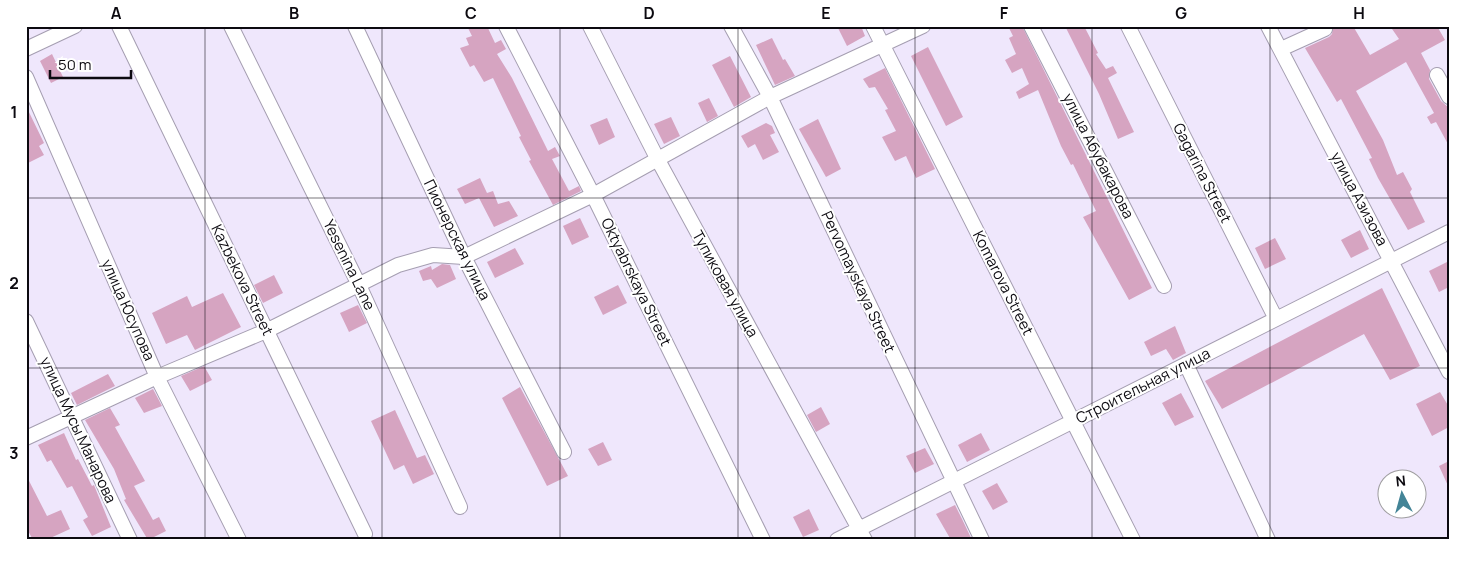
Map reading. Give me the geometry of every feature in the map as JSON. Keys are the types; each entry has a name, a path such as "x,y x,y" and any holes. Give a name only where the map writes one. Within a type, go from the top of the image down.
{"street":[{"path":"26,48 75,26"},
{"name":"Kazbekova Street","path":"119,26 365,534"},
{"name":"Yesenina Lane","path":"231,26 358,283 460,507"},
{"name":"Пионерская улица","path":"355,26 464,257 564,452"},
{"name":"Oktyabrskaya Street","path":"506,26 592,194 763,540"},
{"name":"Тупиковая улица","path":"590,26 658,160 862,534"},
{"name":"Pervomayskaya Street","path":"731,26 770,97 982,540"},
{"name":"Komarova Street","path":"873,26 1133,540"},
{"path":"26,438 157,377 266,331 358,283 398,265 433,255 464,257 658,160 770,97 923,26"},
{"name":"улица Абубакарова","path":"1031,26 1164,286"},
{"name":"Gagarina Street","path":"1128,26 1276,319"},
{"name":"улица Азизова","path":"1268,26 1449,372"},
{"path":"1280,49 1325,30"},
{"path":"1438,76 1449,97"},
{"name":"улица Юсупова","path":"26,77 157,377 239,540"},
{"name":"Строительная улица","path":"837,540 862,534 953,482 1449,232"},
{"name":"улица Мусы Манарова","path":"26,321 130,540"},
{"path":"1186,364 1268,540"}],"building":[{"path":"467,26 487,26 495,43 501,40 506,49 497,54 512,78 548,151 555,147 560,156 552,159 569,191 579,186 581,191 553,205 529,161 531,160 519,137 521,136 493,78 484,82 474,65 470,67 460,48 469,45 466,38 472,36"},
{"path":"837,26 861,26 865,36 847,46"},
{"path":"1008,26 1022,26 1152,288 1129,300 1083,217 1096,211 1073,164 1071,165 1061,146 1038,90 1019,99 1016,92 1029,84 1022,68 1012,73 1005,60 1016,54 1009,38 1013,36"},
{"path":"1065,26 1084,26 1098,53 1096,54 1106,69 1113,66 1117,73 1108,78 1134,132 1118,139 1099,94"},
{"path":"1333,26 1353,26 1370,55 1399,39 1390,26 1437,26 1445,40 1421,53 1430,70 1429,79 1441,101 1449,108 1449,146 1436,122 1431,124 1427,117 1434,113 1406,62 1356,91 1383,140 1397,175 1403,172 1412,189 1410,192 1425,222 1408,230 1378,178 1369,159 1372,158 1341,99 1337,102 1305,48 1329,37 1332,34"},
{"path":"772,38 783,60 785,59 795,76 775,85 756,45"},
{"path":"928,47 963,117 946,126 911,56"},
{"path":"52,54 63,77 51,83 40,61"},
{"path":"730,56 751,97 734,107 712,65"},
{"path":"885,68 935,169 916,178 906,156 895,161 882,137 896,131 885,110 888,109 875,87 869,88 863,79"},
{"path":"709,98 718,116 707,122 698,103"},
{"path":"26,106 44,143 39,146 44,155 26,164"},
{"path":"671,117 680,136 664,144 654,124"},
{"path":"607,118 615,137 599,145 590,125"},
{"path":"818,119 841,169 826,177 799,129"},
{"path":"766,123 772,126 775,133 770,135 779,152 763,160 755,144 748,148 741,136"},
{"path":"480,178 487,193 493,191 498,204 509,201 518,216 494,227 479,198 465,204 457,189"},
{"path":"580,218 589,237 572,245 563,226"},
{"path":"1360,230 1369,249 1351,258 1341,240"},
{"path":"1275,238 1286,259 1265,269 1255,248"},
{"path":"515,248 524,264 495,278 487,262"},
{"path":"1449,261 1449,287 1439,292 1429,271"},
{"path":"442,264 450,265 456,279 437,288 431,279 423,281 419,271 431,266 432,270"},
{"path":"274,275 283,293 263,303 254,285"},
{"path":"618,285 627,303 603,315 594,297"},
{"path":"1382,288 1420,366 1390,380 1364,334 1222,409 1205,381"},
{"path":"223,293 241,327 195,350 187,335 166,344 152,313 187,296 192,307"},
{"path":"358,305 367,323 349,332 340,313"},
{"path":"1175,326 1186,353 1173,360 1166,349 1151,356 1144,342"},
{"path":"204,366 212,380 190,391 181,376"},
{"path":"108,374 115,386 77,405 71,393"},
{"path":"520,387 568,476 547,486 502,398"},
{"path":"153,389 162,406 144,413 135,398"},
{"path":"1440,392 1449,407 1449,427 1432,436 1416,404"},
{"path":"1181,393 1194,417 1175,426 1162,403"},
{"path":"821,407 830,424 816,432 807,415"},
{"path":"110,408 120,425 115,427 145,481 134,486 153,520 159,517 166,531 148,540 124,500 126,499 114,469 85,420"},
{"path":"395,410 417,458 425,455 434,474 413,484 404,465 394,470 371,421"},
{"path":"64,433 76,460 78,459 92,486 94,485 111,527 92,536 83,520 88,517 72,486 67,488 51,460 47,462 38,445"},
{"path":"981,433 990,450 967,462 958,445"},
{"path":"603,442 612,460 598,466 588,449"},
{"path":"925,448 934,464 915,473 906,456"},
{"path":"1449,461 1449,488 1439,466"},
{"path":"26,475 47,516 61,510 70,529 46,540 33,540 26,527"},
{"path":"997,483 1008,502 993,510 982,491"},
{"path":"955,505 972,540 951,540 936,514"},
{"path":"809,509 819,530 803,537 793,517"}]}
